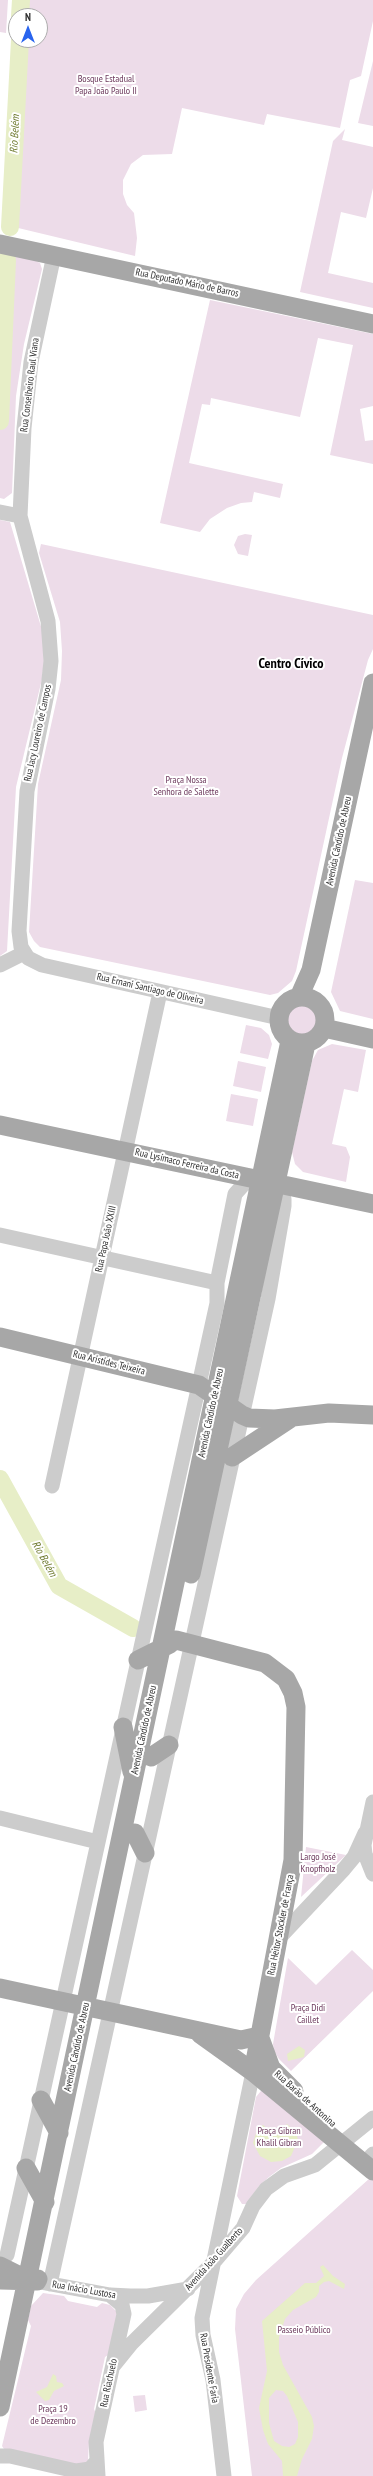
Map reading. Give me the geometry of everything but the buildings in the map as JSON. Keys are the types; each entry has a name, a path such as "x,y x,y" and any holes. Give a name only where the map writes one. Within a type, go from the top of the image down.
{"main road":[{"name":"Rua Deputado Mário de Barros","path":"0,244 373,324"},
{"name":"Avenida Cândido de Abreu","path":"299,997 311,970 373,682"},
{"path":"299,997 311,999 322,1008 325,1014 324,1028 317,1038 298,1042 280,1029 279,1018 285,1004 299,997"},
{"path":"324,1028 373,1040"},
{"name":"Avenida Cândido de Abreu","path":"39,2282 151,1757 228,1406 268,1183 298,1042"},
{"name":"Rua Lysímaco Ferreira da Costa","path":"0,1125 126,1150 268,1183 373,1204"},
{"name":"Rua Aristides Teixeira","path":"0,1336 198,1386 228,1406"},
{"path":"228,1406 265,1419 329,1413 373,1415"},
{"path":"232,1457 293,1417"},
{"name":"Avenida Cândido de Abreu","path":"39,2282 44,2202 59,2133 97,2010 134,1780 176,1644"},
{"path":"138,1660 176,1644"},
{"name":"Rua Heitor Stockler de França","path":"176,1644 265,1663 286,1679 293,1692 296,1724 295,1844 279,1938 252,2072"},
{"path":"123,1727 134,1780"},
{"path":"151,1757 169,1745"},
{"path":"135,1833 145,1853"},
{"name":"Rua Barão de Antonina","path":"0,1988 247,2041 260,2036 271,2068 279,2078 361,2153"},
{"name":"Rua Barão de Antonina","path":"196,2031 361,2153"},
{"path":"41,2100 59,2133"},
{"path":"26,2168 44,2202"},
{"name":"Rua Inácio Lustosa","path":"4,2260 39,2282"},
{"name":"Rua Inácio Lustosa","path":"0,2280 39,2282"},
{"path":"0,2407 39,2282"}],"street":[{"name":"Rua Conselheiro Raul Viana","path":"20,516 27,387 36,336 54,255"},
{"path":"0,512 20,516"},
{"name":"Rua Jacy Loureiro de Campos","path":"20,516 48,621 51,654 48,689 27,791 19,931 19,939 24,953"},
{"path":"0,964 24,953"},
{"name":"Rua Ernani Santiago de Oliveira","path":"24,953 34,962 42,965 279,1018"},
{"name":"Rua Papa João XXIII","path":"52,1486 160,992"},
{"name":"Avenida Cândido de Abreu","path":"4,2260 63,2002 217,1303 217,1283 236,1194 244,1184 268,1183 284,1198 284,1217 268,1299 228,1406 232,1457 176,1644 169,1745 145,1853 97,2010"},
{"path":"0,1235 217,1283"},
{"path":"279,1938 354,1857 365,1833 373,1802"},
{"path":"0,1818 98,1842"},
{"path":"365,1833 365,1854 372,1872"},
{"path":"344,1869 360,1866 372,1872"},
{"name":"Rua Heitor Stockler de França","path":"214,2262 252,2072"},
{"name":"Avenida João Gualberto","path":"114,2365 131,2344 214,2262 242,2228 259,2196 275,2181 314,2165 361,2153 373,2118"},
{"path":"227,2196 237,2207 253,2206"},
{"name":"Rua Presidente Faria","path":"214,2262 202,2318 203,2335 213,2380 224,2476"},
{"name":"Rua Inácio Lustosa","path":"39,2282 110,2295 148,2296 188,2289"},
{"path":"188,2289 198,2306 202,2318"},
{"name":"Rua Riachuelo","path":"97,2469 96,2442 124,2314 122,2305 110,2295"},
{"path":"0,2456 10,2456 76,2471 97,2469"}],"green space":[{"path":"0,0 8,0 6,33 0,32"},
{"name":"Bosque Estadual Papa João Paulo II","path":"25,0 373,0 373,21 361,76 350,80 340,128 267,114 264,125 182,108 172,154 143,155 131,164 123,180 123,194 127,205 134,213 137,238 135,256 14,227 23,48 48,48 48,8 24,8"},
{"path":"373,61 373,126 358,123"},
{"path":"345,129 342,140 373,147 373,188 366,218 341,212 328,273 373,283 373,308 300,292 333,141"},
{"path":"0,252 34,260 40,263 42,269 24,344 16,396 12,493 4,499 0,498"},
{"path":"210,300 373,334 373,406 360,409 365,441 373,440 373,464 330,455 353,345 318,338 300,417 211,398 210,405 202,404 189,463 283,484 280,498 254,492 252,502 241,503 227,508 210,519 200,532 160,523"},
{"path":"0,520 10,522 42,630 44,661 42,679 16,787 7,951 0,956"},
{"path":"245,534 252,535 248,556 238,554 234,545 238,536"},
{"name":"Praça Nossa Senhora de Salette","path":"41,544 373,615 373,649 368,660 342,758 296,971 292,981 278,993 270,995 40,947 34,941 29,932 38,784 61,680 62,651 60,622 39,553"},
{"path":"355,880 373,883 373,1019 340,1011 331,992"},
{"path":"299,1006 305,1006 315,1013 318,1022 317,1028 311,1035 305,1038 299,1038 289,1031 286,1025 286,1019 293,1009"},
{"path":"246,1025 261,1028 269,1035 272,1044 268,1059 240,1053"},
{"path":"332,1044 366,1050 358,1092 344,1089 332,1144 346,1147 350,1157 346,1182 303,1172 295,1164 292,1152 312,1061 318,1050"},
{"path":"238,1061 266,1067 261,1092 233,1086"},
{"path":"231,1094 258,1099 253,1126 226,1121"},
{"name":"Largo José Knopfholz","path":"306,1847 346,1855 301,1897"},
{"name":"Praça Didi Caillet","path":"352,1950 373,1970 373,1991 291,2071 279,2059 274,2051 273,2044 288,1958 316,1985"},
{"name":"Praça Gibran Khalil Gibran","path":"265,2086 327,2139 312,2154 281,2168 269,2177 259,2186 246,2204 242,2204 237,2196 256,2097"},
{"name":"Passeio Público","path":"370,2178 373,2180 373,2476 252,2476 235,2329 236,2309 244,2294 256,2280"},
{"name":"Praça 19 de Dezembro","path":"43,2293 64,2296 68,2301 97,2307 102,2303 110,2305 118,2313 110,2354 105,2357 94,2409 96,2414 89,2442 88,2460 84,2466 4,2449 2,2446 31,2326 28,2320 31,2306"},
{"path":"145,2395 147,2410 135,2412 133,2396"}],"shaded area":[{"path":"299,2046 305,2050 304,2057 288,2061 287,2054"},
{"path":"287,2124 296,2132 298,2140 291,2156 282,2161 271,2162 260,2156 253,2143 257,2130 263,2125 276,2136"},
{"path":"323,2265 333,2276 345,2284 344,2289 329,2281 324,2282 319,2286 319,2292 316,2297 293,2310 285,2319 279,2337 279,2352 283,2365 312,2417 314,2426 312,2439 302,2459 297,2476 283,2476 282,2461 268,2444 263,2430 259,2408 267,2371 262,2321 305,2283 316,2283 324,2276 320,2267","holes":["276,2390 283,2391 287,2396 298,2422 298,2437 295,2444 289,2447 282,2446 274,2441 269,2423 269,2398"]},
{"path":"53,2374 56,2376 57,2382 62,2383 64,2386 54,2391 49,2400 45,2401 36,2392 47,2387"}],"waterway":[{"name":"Rio Belém","path":"20,8 21,0"},
{"name":"Rio Belém","path":"10,227 20,48"},
{"name":"Rio Belém","path":"0,421 7,260"},
{"name":"Rio Belém","path":"0,1479 59,1586 133,1628"}],"district":[{"name":"Centro Cívico","path":"291,664"}]}
